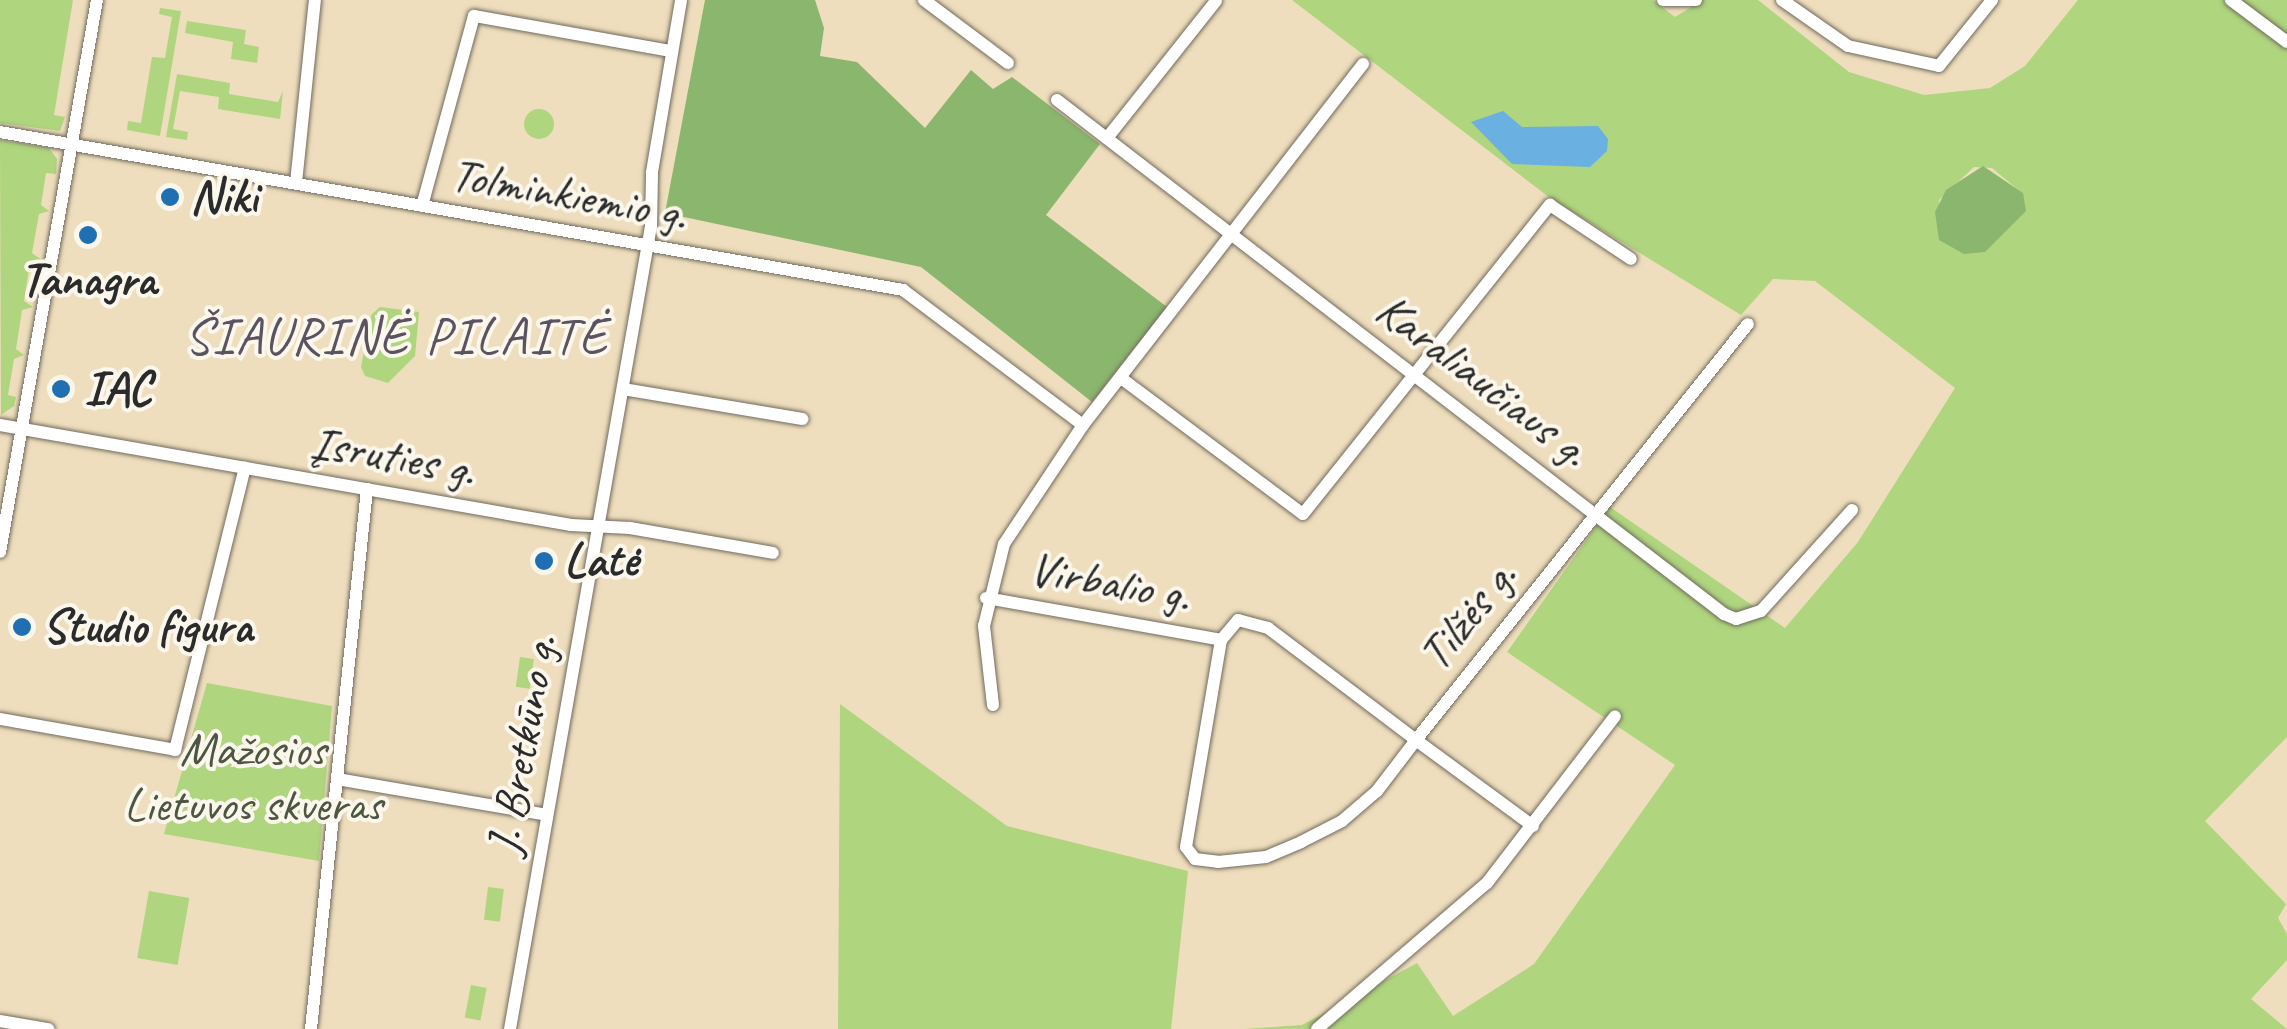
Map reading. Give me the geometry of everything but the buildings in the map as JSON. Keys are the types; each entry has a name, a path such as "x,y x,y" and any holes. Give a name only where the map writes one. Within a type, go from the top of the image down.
{"street":[{"path":"0,552 97,0"},
{"path":"296,184 314,0"},
{"name":"J. Bretkūno g.","path":"510,1029 648,246 671,51 682,0"},
{"path":"924,0 1008,63"},
{"path":"1663,0 1696,0"},
{"path":"1782,0 1848,46 1939,66 1992,0"},
{"path":"2231,0 2287,42"},
{"path":"1107,138 1216,1"},
{"path":"422,206 468,22 478,14 671,51"},
{"path":"993,704 984,654 986,598 1004,544 1083,426 1363,64"},
{"name":"Karaliaučiaus g.","path":"1057,100 1410,374 1736,619 1760,611 1852,510"},
{"name":"Tolminkiemio g.","path":"0,132 909,293 1083,426"},
{"path":"1121,378 1303,514 1410,374 1550,205 1631,260"},
{"name":"Tilžės g.","path":"1221,640 1189,855 1218,862 1266,857 1315,835 1377,791 1748,324"},
{"path":"623,389 802,419"},
{"name":"Įsruties g.","path":"0,425 367,489 773,553"},
{"path":"0,720 175,750 245,468"},
{"path":"312,1029 367,489"},
{"name":"Virbalio g.","path":"986,598 1221,640"},
{"path":"1221,640 1238,620 1268,628 1533,826"},
{"path":"1317,1029 1357,997 1402,952 1455,916 1533,826 1614,716"},
{"path":"336,779 547,816"},
{"path":"0,1020 48,1029"}],"green space":[{"path":"0,0 73,0 54,115 65,117 60,131 0,123"},
{"path":"705,0 815,0 824,28 820,56 857,62 925,128 971,70 993,89 1012,77 1100,144 1046,215 1167,307 1092,402 921,267 665,213"},
{"path":"1292,0 1653,0 1675,17 1703,0 1758,0 1849,72 1924,95 1990,88 2025,66 2078,0 2287,0 2287,737 2205,821 2286,904 2278,918 2287,934 2287,960 2251,999 2287,1029 1244,1029 1302,1025 1417,963 1453,1016 1534,964 1675,765 1507,652 1610,507 1785,628 1858,542 1955,388 1815,281 1773,279 1741,315 1550,198","holes":["1974,167 1992,168 2022,193 1939,240 1939,200"]},
{"path":"160,8 181,11 160,136 127,130 128,121 141,123 152,57 165,58 172,17 159,14"},
{"path":"187,21 246,30 244,44 259,47 257,63 231,59 233,42 185,33"},
{"path":"177,74 230,83 229,94 278,102 283,91 280,119 218,109 219,97 180,91 173,129 188,132 187,140 166,137"},
{"path":"539,109 550,113 554,124 550,135 539,139 528,135 524,124 528,113"},
{"path":"0,140 49,148 57,159 56,174 46,173 41,205 49,211 39,214 32,253 42,260 30,263 24,301 33,307 22,310 16,349 24,355 14,359 8,395 16,397 14,406 1,415"},
{"path":"1983,166 2023,193 2026,211 1985,252 1964,254 1939,240 1935,212 1946,190"},
{"path":"380,307 419,312 415,356 388,383 365,376 361,367 371,315"},
{"path":"520,657 534,659 530,689 516,687"},
{"name":"Mažosios Lietuvos skveras","path":"207,683 332,706 319,861 164,834"},
{"path":"840,704 1007,826 1188,871 1171,1029 838,1029"},
{"path":"488,887 504,889 500,922 484,920"},
{"path":"149,891 189,898 178,965 137,958"},
{"path":"471,985 487,988 480,1020 465,1017"}],"water":[{"path":"1503,111 1522,127 1598,126 1608,139 1607,151 1590,167 1512,164 1471,122"}],"place":[{"name":"Niki","path":"170,197"},
{"name":"Tanagra","path":"88,235"},
{"name":"IAC","path":"61,389"},
{"name":"Latė","path":"544,561"},
{"name":"Studio figura","path":"22,627"}],"district":[{"name":"ŠIAURINĖ PILAITĖ","path":"397,337"}]}
